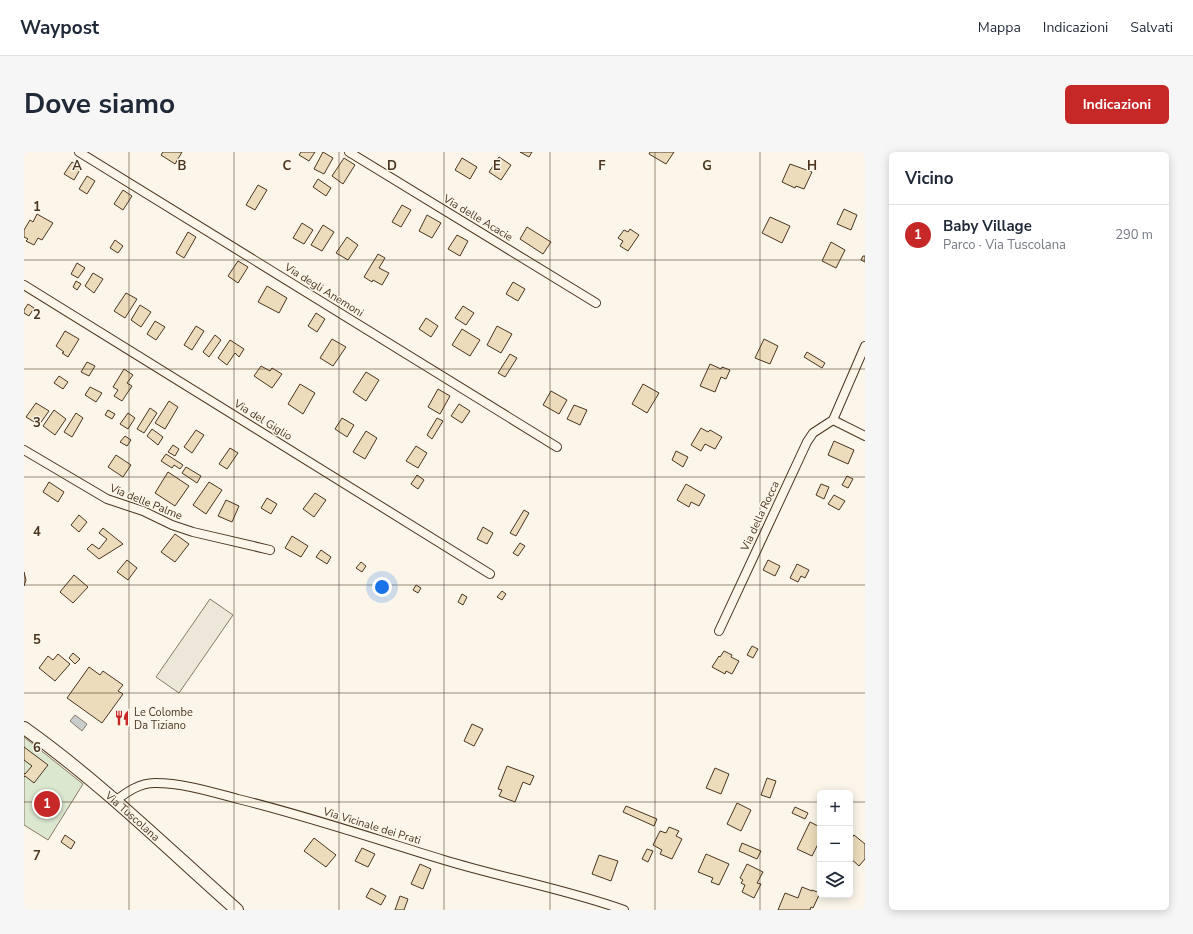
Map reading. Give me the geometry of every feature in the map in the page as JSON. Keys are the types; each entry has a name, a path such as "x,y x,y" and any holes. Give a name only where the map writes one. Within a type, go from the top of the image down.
{"main road":[{"name":"Via Tuscolana","path":"24,728 59,754 115,801 237,910"}],"street":[{"name":"Via degli Anemoni","path":"79,152 557,448"},
{"name":"Via delle Acacie","path":"349,152 596,303"},
{"name":"Via del Giglio","path":"24,285 490,574"},
{"path":"865,346 833,420 865,436"},
{"name":"Via della Rocca","path":"719,631 807,442 813,433 833,420"},
{"name":"Via delle Palme","path":"24,450 107,499 143,511 193,532 270,550"},
{"name":"Via Vicinale dei Prati","path":"115,801 133,789 147,784 160,783 194,789 271,807 446,860 577,895 624,910"}],"green space":[{"path":"24,737 83,784 48,840 24,825"}],"shaded area":[{"path":"210,599 233,615 179,693 156,677"},
{"path":"75,715 87,724 82,731 70,721"}],"building":[{"path":"163,152 182,152 175,164 161,155"},
{"path":"301,152 315,152 309,161 299,155"},
{"path":"323,152 333,158 324,174 314,169"},
{"path":"520,152 532,152 529,157"},
{"path":"650,152 674,152 666,164 649,154"},
{"path":"499,157 511,165 501,180 489,172"},
{"path":"344,158 355,165 343,184 332,176"},
{"path":"462,158 477,167 470,179 455,170"},
{"path":"72,162 81,168 74,180 64,174"},
{"path":"790,164 812,172 804,189 796,186 795,188 782,182"},
{"path":"87,176 95,181 87,194 79,189"},
{"path":"318,179 331,188 326,196 313,187"},
{"path":"258,185 267,190 255,210 246,205"},
{"path":"123,190 132,196 123,210 114,204"},
{"path":"402,205 411,210 401,227 392,222"},
{"path":"844,209 857,215 851,230 837,224"},
{"path":"37,214 53,223 42,240 38,238 34,245 26,241 28,239 24,237 24,230 30,220 33,222"},
{"path":"427,215 441,223 432,238 419,231"},
{"path":"770,217 790,226 782,243 762,233"},
{"path":"302,223 313,230 304,244 293,238"},
{"path":"323,225 334,232 322,251 311,245"},
{"path":"527,227 551,242 543,254 520,239"},
{"path":"630,229 639,235 628,251 620,246 623,241 618,238 624,230 628,232"},
{"path":"188,232 196,237 184,258 176,253"},
{"path":"457,235 468,241 460,256 448,249"},
{"path":"347,237 358,245 348,260 336,253"},
{"path":"115,240 123,246 118,253 110,248"},
{"path":"831,242 845,250 836,268 822,261"},
{"path":"378,254 385,258 379,268 389,273 382,285 373,280 372,282 364,277"},
{"path":"863,256 865,256 865,262 861,260"},
{"path":"238,261 248,267 238,283 228,276"},
{"path":"77,263 85,268 78,278 71,274"},
{"path":"93,273 103,279 94,293 85,286"},
{"path":"76,281 81,284 77,290 73,287"},
{"path":"513,282 525,289 518,301 506,294"},
{"path":"267,286 287,298 279,313 258,302"},
{"path":"126,293 137,299 125,318 114,311"},
{"path":"28,304 34,308 29,316 24,313 24,310"},
{"path":"140,305 151,312 141,327 131,320"},
{"path":"463,306 474,313 466,325 455,318"},
{"path":"316,313 325,319 317,332 308,326"},
{"path":"426,318 438,326 431,337 419,329"},
{"path":"155,321 165,327 156,340 147,334"},
{"path":"196,326 204,331 192,350 184,345"},
{"path":"497,326 512,334 501,353 487,345"},
{"path":"462,329 480,340 470,356 452,345"},
{"path":"65,331 79,339 68,357 56,346"},
{"path":"215,335 221,340 209,357 203,352"},
{"path":"332,339 346,347 333,366 320,358"},
{"path":"764,339 778,346 770,364 755,358"},
{"path":"230,340 244,349 239,357 235,353 227,365 218,358"},
{"path":"807,352 825,363 822,368 804,357"},
{"path":"510,354 517,358 505,377 498,373"},
{"path":"87,362 95,366 89,376 81,372"},
{"path":"710,364 721,369 722,367 730,370 726,379 721,377 715,392 700,386"},
{"path":"261,366 270,371 272,368 282,374 272,388 254,376"},
{"path":"124,369 133,375 127,383 132,386 122,401 114,396 118,390 113,387"},
{"path":"366,372 379,380 366,401 353,392"},
{"path":"59,376 68,382 63,389 54,383"},
{"path":"300,384 315,393 303,414 288,404"},
{"path":"643,384 659,393 647,413 632,404"},
{"path":"90,387 102,393 96,402 85,395"},
{"path":"438,389 450,396 440,414 428,407"},
{"path":"551,391 567,400 559,414 543,405"},
{"path":"169,401 178,407 165,429 155,423"},
{"path":"36,403 49,411 39,425 26,417"},
{"path":"459,404 470,411 462,423 451,416"},
{"path":"574,405 587,410 580,425 567,419"},
{"path":"150,408 157,413 144,433 137,429"},
{"path":"54,410 66,419 55,435 43,426"},
{"path":"108,410 115,414 112,419 105,415"},
{"path":"76,413 83,418 72,437 64,432"},
{"path":"128,413 135,418 128,429 120,424"},
{"path":"342,418 354,425 347,437 335,429"},
{"path":"437,418 443,421 432,439 427,435"},
{"path":"701,428 708,432 710,430 722,437 715,449 705,444 701,451 691,445"},
{"path":"152,429 163,437 158,445 147,436"},
{"path":"196,430 204,435 192,453 184,447"},
{"path":"366,431 377,438 365,459 353,452"},
{"path":"125,436 131,440 127,446 120,442"},
{"path":"834,441 854,450 848,464 828,455"},
{"path":"173,445 179,449 175,456 168,452"},
{"path":"416,446 427,453 418,468 406,461"},
{"path":"230,448 238,453 227,469 219,464"},
{"path":"676,451 688,457 683,467 672,460"},
{"path":"166,454 183,465 180,469 174,465 172,468 161,461"},
{"path":"116,455 131,465 123,477 108,467"},
{"path":"186,467 201,476 197,483 182,473"},
{"path":"168,472 189,486 175,506 155,493"},
{"path":"417,475 424,480 418,489 411,484"},
{"path":"847,476 853,479 848,488 842,485"},
{"path":"49,482 64,492 58,502 43,492"},
{"path":"209,482 222,490 206,514 193,505"},
{"path":"686,484 705,495 699,506 691,502 689,507 677,500"},
{"path":"821,484 829,487 824,499 816,495"},
{"path":"315,493 326,500 314,517 303,509"},
{"path":"834,495 845,501 839,510 828,504"},
{"path":"267,498 277,504 271,514 261,508"},
{"path":"226,500 239,506 232,522 218,516"},
{"path":"524,510 529,513 516,536 510,533"},
{"path":"79,515 87,522 79,532 71,525"},
{"path":"483,527 493,533 487,544 477,539"},
{"path":"103,528 123,544 99,559 87,549 92,544 99,549 107,539 99,533"},
{"path":"175,534 189,544 175,562 161,552"},
{"path":"292,536 308,546 301,557 285,548"},
{"path":"520,543 525,546 518,556 513,553"},
{"path":"321,550 331,557 327,564 316,557"},
{"path":"127,560 137,568 128,580 117,572"},
{"path":"768,560 780,566 775,576 763,570"},
{"path":"361,562 366,566 362,572 356,568"},
{"path":"797,564 809,570 805,578 801,576 798,582 790,578"},
{"path":"24,572 26,580 24,586"},
{"path":"74,575 88,587 73,603 60,592"},
{"path":"416,585 421,588 418,593 413,590"},
{"path":"502,591 506,594 502,600 497,597"},
{"path":"462,594 467,597 463,605 458,602"},
{"path":"752,646 758,649 753,658 747,655"},
{"path":"724,651 739,661 732,674 726,671 725,674 712,667"},
{"path":"73,653 80,659 75,664 69,658"},
{"path":"58,654 70,664 55,681 39,668 48,656 53,660"},
{"path":"89,667 100,675 103,671 123,685 118,691 123,694 102,723 67,698"},
{"path":"472,724 483,729 474,746 464,741"},
{"path":"24,747 48,765 34,783 25,776 24,777 24,773 25,774 32,766 24,760"},
{"path":"507,766 534,776 530,785 523,782 515,802 499,796 502,790 498,789"},
{"path":"715,768 729,774 721,794 706,788"},
{"path":"767,778 776,781 770,798 761,795"},
{"path":"737,803 751,810 741,831 727,824"},
{"path":"626,806 657,819 654,826 623,812"},
{"path":"795,807 808,813 805,819 792,813"},
{"path":"810,822 817,826 817,846 812,856 797,849"},
{"path":"669,827 679,831 676,836 682,839 672,859 660,854 662,850 653,845 660,831 666,833"},
{"path":"65,835 75,842 71,849 61,842"},
{"path":"854,835 865,844 865,859 859,866 853,861"},
{"path":"314,838 336,855 326,867 304,851"},
{"path":"742,843 761,851 757,859 739,851"},
{"path":"362,848 375,854 368,867 355,861"},
{"path":"647,849 653,851 648,862 642,859"},
{"path":"706,854 729,864 719,885 711,882 713,878 698,872"},
{"path":"599,855 618,861 611,881 592,874"},
{"path":"420,864 431,869 423,889 411,884"},
{"path":"747,864 763,872 757,883 761,884 754,898 742,892 745,885 741,883 743,880 740,878"},
{"path":"802,887 817,892 818,898 813,908 811,907 810,910 778,910 785,893 798,898"},
{"path":"371,888 386,896 381,905 366,897"},
{"path":"400,896 408,899 404,910 395,910"}],"place":[{"name":"Le Colombe Da Tiziano","path":"122,718"},
{"name":"Baby Village","path":"47,804"}]}
